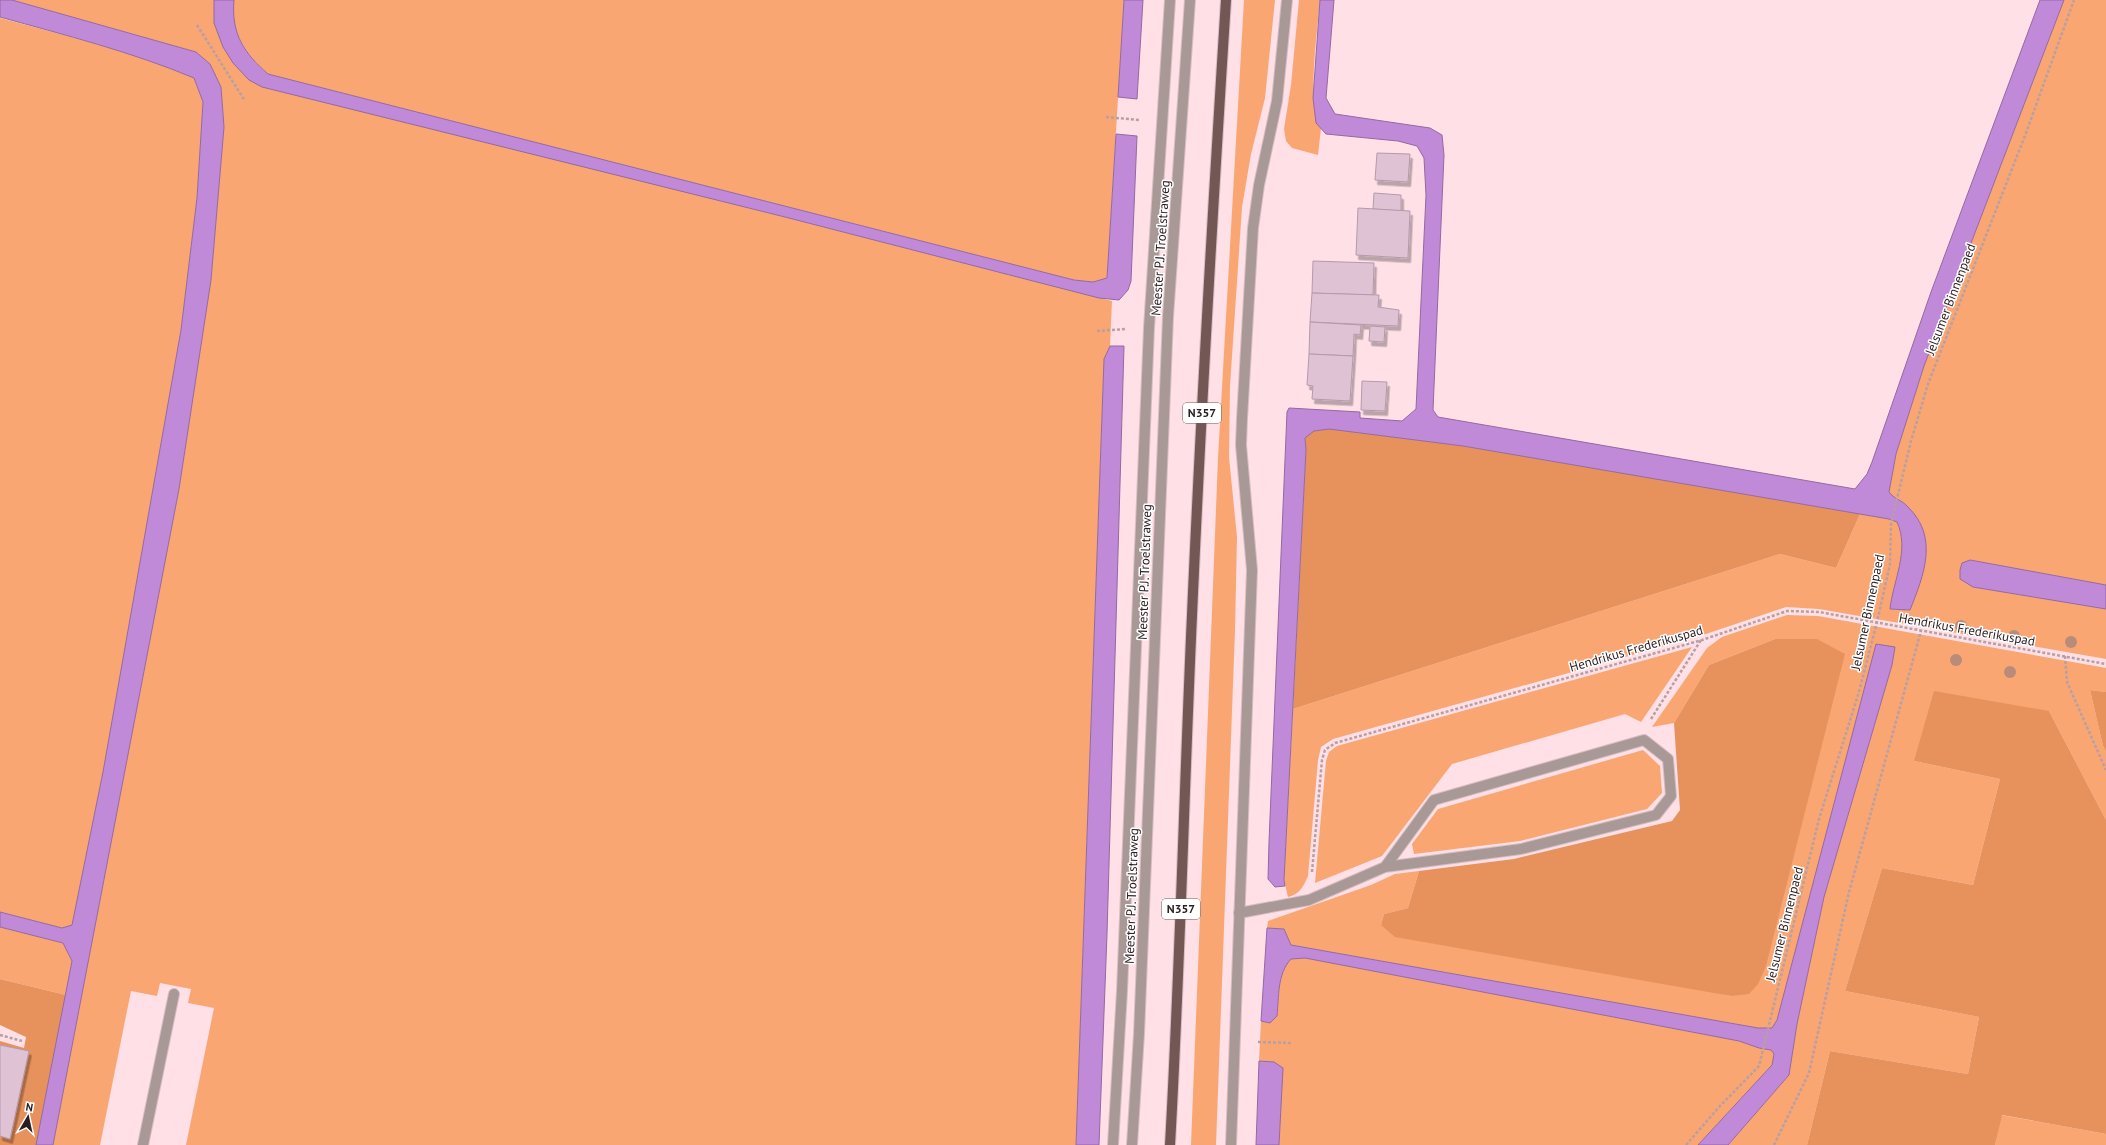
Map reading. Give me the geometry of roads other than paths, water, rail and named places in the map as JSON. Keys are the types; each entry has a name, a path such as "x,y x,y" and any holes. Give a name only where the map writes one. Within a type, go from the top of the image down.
{"main road":[{"name":"N357","path":"1170,1145 1178,992 1191,617 1209,263 1226,0"}],"street":[{"name":"Meester P.J. Troelstraweg","path":"1112,1145 1122,991 1146,384 1161,121 1170,0"},
{"name":"Meester P.J. Troelstraweg","path":"1132,1145 1139,1034 1168,325 1190,0"},
{"path":"1231,1145 1252,570 1241,445 1242,418 1253,228 1258,185 1277,102 1287,0"},
{"path":"1239,913 1309,900 1385,867 1521,849 1656,815 1671,796 1668,759 1644,740 1434,800 1385,867"},
{"path":"143,1145 174,994"}]}
